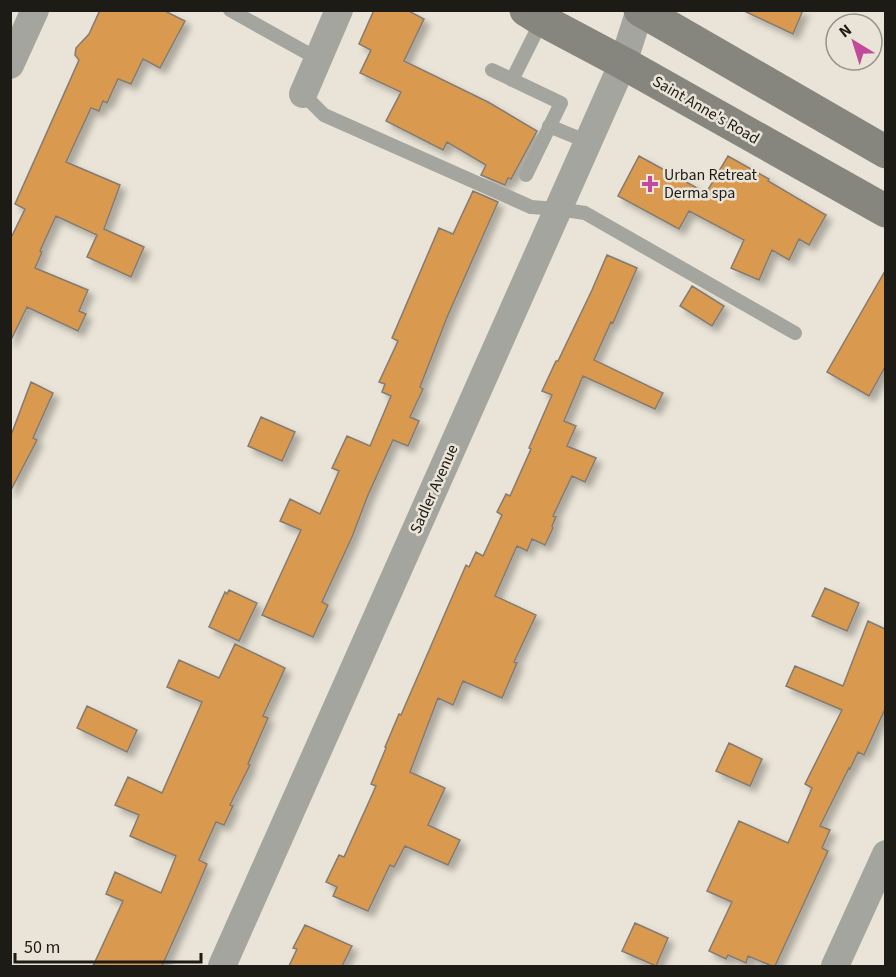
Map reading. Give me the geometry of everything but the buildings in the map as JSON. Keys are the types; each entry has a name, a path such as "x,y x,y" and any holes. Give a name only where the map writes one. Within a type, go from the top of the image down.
{"main road":[{"path":"640,10 885,152"},
{"name":"Saint Anne's Road","path":"534,16 885,211"}],"street":[{"path":"10,65 35,10"},
{"path":"303,94 339,10"},
{"name":"Sadler Avenue","path":"222,966 588,142 622,63 640,10"},
{"path":"836,966 885,854"}],"lane":[{"path":"230,10 318,59"},
{"path":"512,80 534,16"},
{"path":"492,70 561,104 526,175"},
{"path":"303,94 324,116 531,207 558,208 588,214 795,333"},
{"path":"549,126 588,142"}],"place":[{"name":"Urban Retreat Derma spa","path":"650,184"}]}
